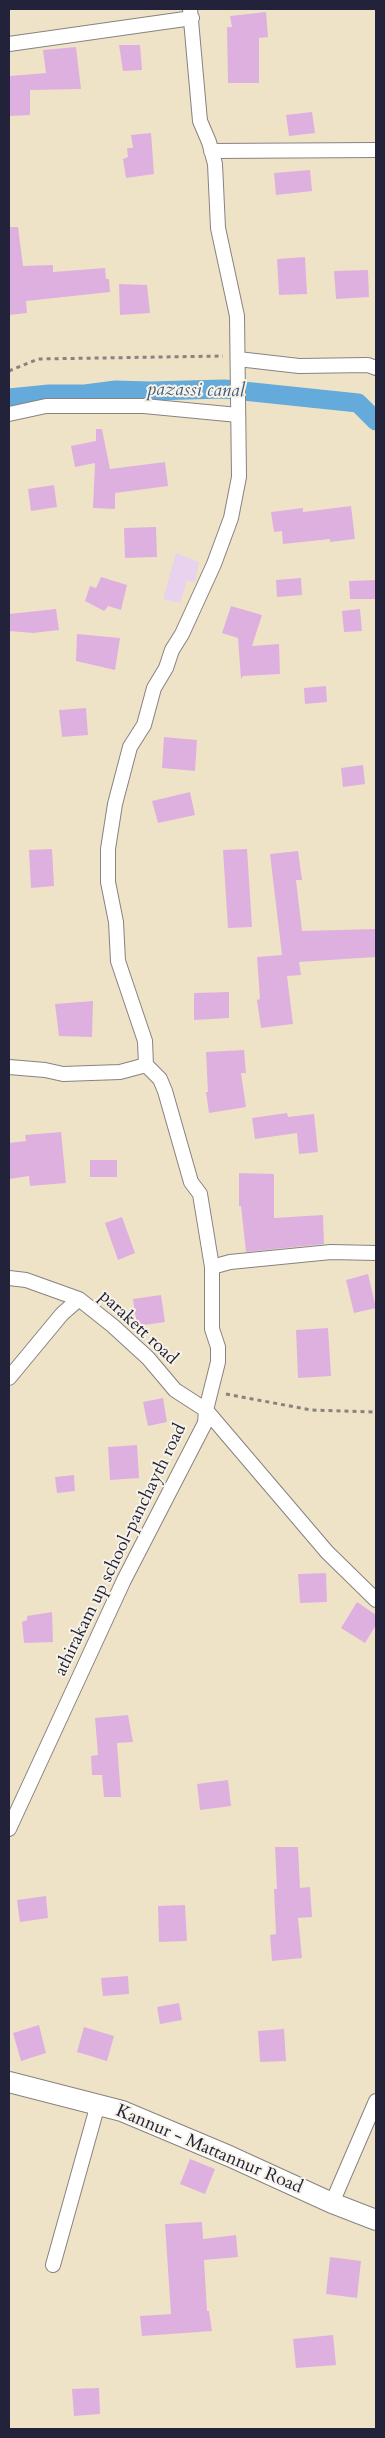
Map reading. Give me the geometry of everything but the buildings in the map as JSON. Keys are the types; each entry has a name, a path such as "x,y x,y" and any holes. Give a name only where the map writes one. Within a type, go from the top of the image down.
{"main road":[{"name":"Kannur - Mattannur Road","path":"9,2082 122,2110 230,2156 332,2203 376,2220"}],"street":[{"path":"9,44 191,14 200,121 211,151 218,207 218,228 237,316 239,477 231,518 208,578 172,650 166,668 154,688 144,724 130,747 115,804 108,849 108,882 116,922 118,961 145,1041 146,1065 120,1072 86,1074 62,1074 45,1070 9,1067"},
{"path":"211,151 376,150"},
{"path":"238,358 299,366 368,365 376,368"},
{"path":"9,414 46,406 144,406 238,415"},
{"name":"athirakam up school-panchayth road","path":"9,1829 124,1580 205,1423 210,1391 218,1362 218,1347 212,1329 212,1266 200,1194 191,1182 160,1079 146,1065"},
{"path":"212,1266 230,1262 331,1252 376,1253"},
{"name":"parakett road","path":"9,1278 26,1280 79,1299 148,1358 175,1390 206,1410 327,1552 376,1600"},
{"path":"9,1378 62,1314 79,1299"},
{"path":"332,2203 376,2101"},
{"path":"53,2265 98,2104"}],"path":[{"path":"9,371 38,359 238,358"},
{"path":"210,1391 311,1410 376,1412"}],"shaded area":[{"path":"176,553 199,562 195,582 187,581 180,603 163,599"}],"waterway":[{"name":"pazassi canal","path":"9,398 49,394 85,394 116,390 224,389 358,403 376,421"}]}
